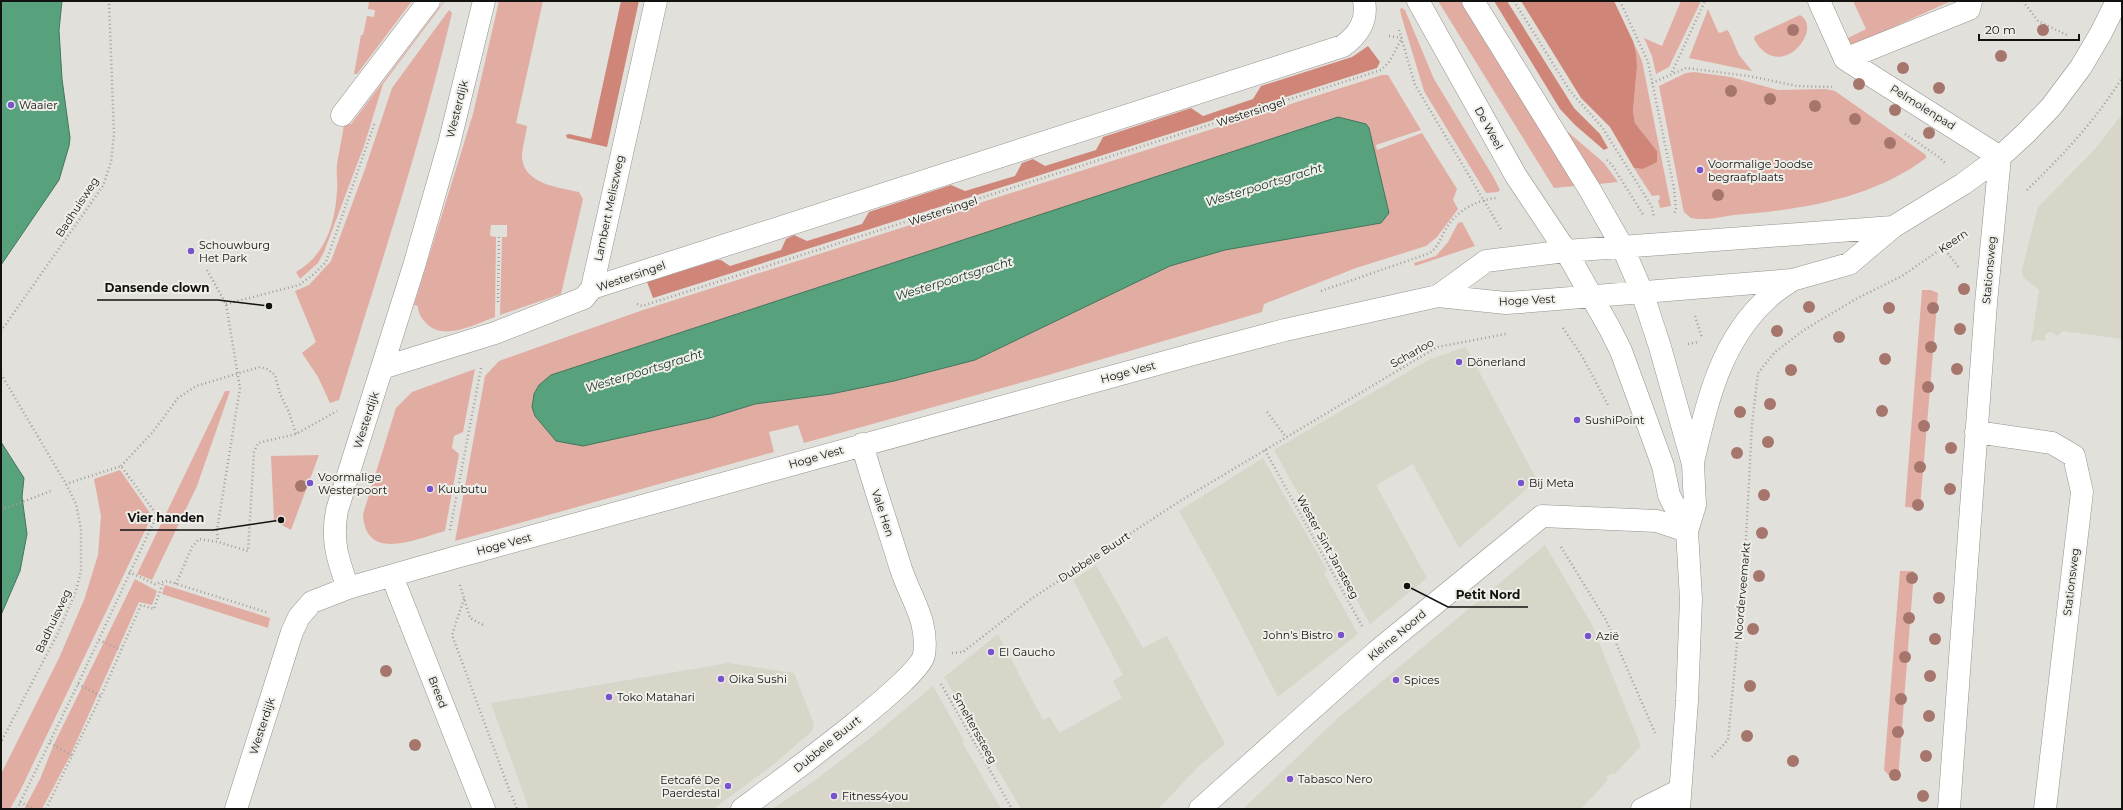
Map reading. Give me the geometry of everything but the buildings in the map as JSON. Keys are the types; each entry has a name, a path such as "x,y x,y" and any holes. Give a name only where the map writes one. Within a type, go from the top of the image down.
{"street":[{"path":"342,115 429,1"},
{"name":"Westerdijk","path":"236,809 292,632 299,617 312,602 348,588 338,562 333,528 342,492 382,368 449,144 484,1"},
{"name":"Lambert Meliszweg","path":"592,288 656,1"},
{"name":"De Weel","path":"1418,1 1516,176 1566,251 1592,296"},
{"path":"1473,1 1586,183 1623,248 1642,292 1660,347 1693,464 1695,505 1687,531 1691,599 1687,701 1680,800 1642,809"},
{"path":"1819,1 1845,58 1969,9 1971,1"},
{"path":"1642,292 1792,280 1849,264 1893,227 1963,184 2000,156 2026,133 2051,107 2092,47 2117,1"},
{"name":"Westersingel","path":"592,288 1343,46 1353,39 1364,9"},
{"name":"Pelmolenpad","path":"1845,58 2000,156"},
{"name":"Stationsweg","path":"1950,809 1976,432 1986,303 2000,156"},
{"path":"1623,248 1893,227"},
{"name":"Hoge Vest","path":"1438,296 1486,261 1566,251 1623,248"},
{"path":"1693,464 1712,387 1725,355 1748,320 1767,298 1792,280"},
{"path":"382,368 495,333 584,298 592,288"},
{"name":"Hoge Vest","path":"348,588 862,444 1277,332 1438,296 1506,303 1642,292"},
{"path":"1592,296 1621,351 1663,466 1669,495 1687,531"},
{"name":"Stationsweg","path":"1976,432 2052,443 2074,456 2082,492 2045,809"},
{"name":"Vale Hen","path":"862,444 906,581 917,604 924,629 924,656"},
{"path":"1542,516 1657,521 1687,531"},
{"name":"Kleine Noord","path":"1200,809 1376,652 1542,516"},
{"name":"Breed","path":"392,576 484,809"},
{"name":"Dubbele Buurt","path":"742,809 796,770 897,688 918,668 924,656"}],"path":[{"name":"Badhuisweg","path":"1,331 99,192 111,162 114,134 109,1"},
{"path":"1514,1 1570,91 1602,127 1652,207 1662,244"},
{"path":"1620,1 1648,62 1674,188 1676,210 1662,244"},
{"path":"1672,73 1705,1"},
{"path":"2023,1 2038,21 2092,47"},
{"name":"Westersingel","path":"635,304 642,306 1381,70 1389,62 1402,38 1415,85 1483,200 1461,211 1453,219 1436,248 1430,253 1322,290 1317,295"},
{"path":"1652,83 1686,68 1749,76 1797,86 1835,87"},
{"name":"Keern","path":"1758,373 1775,352 1804,330 1854,300 1902,276 2022,194 2062,156 2090,122 2122,78"},
{"path":"226,304 299,285 314,274 326,262 377,116"},
{"path":"1900,130 1939,157 1963,184"},
{"path":"495,333 498,314 499,236"},
{"path":"207,270 226,304 240,388 217,530 218,542"},
{"name":"Scharloo","path":"1265,450 1437,347 1514,332"},
{"path":"453,558 448,542 482,364"},
{"path":"66,484 121,466 152,433 178,398 196,386 260,367 268,369 275,375 280,394 289,412 296,434 258,443 254,452 248,551 218,542 199,539 192,547 176,584"},
{"name":"Noorderveemarkt","path":"1680,800 1728,740 1745,558 1752,424 1758,373"},
{"name":"Badhuisweg","path":"1,374 66,484 76,504 81,530 81,572 76,591 58,633 1,742"},
{"path":"1267,412 1286,437"},
{"name":"Wester Sint Jansteeg","path":"1265,450 1376,652"},
{"name":"Dubbele Buurt","path":"924,656 963,652 1030,599 1180,501 1265,450"},
{"path":"17,809 50,743 157,516 121,466"},
{"path":"1,510 52,492"},
{"path":"1542,516 1606,620 1658,740"},
{"path":"130,572 152,583 164,582 176,584 276,615 273,625 292,632"},
{"path":"46,809 101,696 141,605 154,609 164,582"},
{"path":"485,626 470,618 464,599 452,635 517,809"},
{"path":"99,640 121,650"},
{"name":"Smelterssteeg","path":"924,656 1012,809"},
{"path":"78,684 101,696"},
{"path":"50,743 73,756"},
{"path":"20,802 34,809"}],"shaded area":[{"path":"369,1 412,1 357,74 354,74 361,35 363,35 367,16 374,17 375,10 368,9"},
{"path":"444,1 383,84 364,146 324,252 318,263 300,279 296,272 315,257 322,247 331,226 336,203 337,164 344,125 351,124"},
{"path":"499,1 543,1 516,123 527,126 522,154 523,164 534,178 551,186 579,192 583,199 561,294 500,315 502,237 507,237 507,225 491,225 490,236 496,237 495,317 460,330 442,331 433,328 426,323 420,315 418,306 414,305 473,114"},
{"path":"621,1 639,1 607,147 567,138 566,135 569,134 591,139"},
{"path":"1438,1 1462,1 1575,186 1554,188"},
{"path":"1494,1 1507,1 1574,108 1600,134 1608,148 1604,150 1575,125 1560,109"},
{"path":"1521,1 1614,1 1633,41 1636,54 1637,67 1633,111 1635,123 1657,151 1657,162 1643,169 1634,168 1610,127 1581,98"},
{"path":"1681,1 1701,1 1669,67 1656,74 1652,56 1644,38 1662,46"},
{"path":"1853,1 1951,1 1852,46 1849,45 1846,40 1866,29"},
{"path":"1402,8 1405,10 1434,79 1494,178 1500,190 1498,192 1486,193 1424,91 1401,15 1400,9"},
{"path":"1708,9 1718,32 1720,33 1727,30 1729,32 1739,55 1752,71 1689,58"},
{"path":"449,10 452,13 440,62 398,208 339,400 330,403 318,377 302,353 316,342 295,291 309,285 331,261 365,169 392,88"},
{"path":"1800,15 1806,22 1807,31 1803,41 1796,50 1786,55 1775,57 1764,52 1754,39 1755,36"},
{"path":"1633,41 1642,61 1671,206 1660,208 1658,200 1660,199 1659,195 1652,196 1634,168 1643,169 1657,161 1657,151 1635,123 1633,111 1637,67"},
{"path":"1368,46 1380,62 1377,68 653,298 647,282 717,260 721,260 730,266 781,250 786,239 794,235 807,241 862,224 869,212 951,185 965,191 1015,176 1022,163 1033,159 1045,166 1096,150 1103,137 1191,108 1203,116 1253,99 1261,86 1352,57"},
{"path":"1694,72 1731,77 1778,90 1826,89 1835,91 1926,155 1926,158 1905,172 1882,184 1859,193 1834,200 1784,210 1707,219 1691,218 1684,212 1683,208 1659,86 1686,73"},
{"path":"1382,75 1388,75 1421,130 1376,145 1377,150 1422,133 1457,189 1453,200 1458,209 1437,237 1426,246 1356,268 1264,304 1262,312 1045,376 804,443 798,425 769,432 774,452 455,541 485,376 499,361 640,311"},
{"path":"2122,114 2122,339 2063,331 2057,336 2054,333 2049,332 2045,335 2045,341 2036,340 2031,343 2039,290 2023,277 2022,270 2038,207 2095,149"},
{"path":"1565,132 1568,132 1604,163 1618,182 1599,184"},
{"path":"1462,222 1475,246 1415,266 1414,263 1436,256 1448,242 1458,223"},
{"path":"1922,290 1931,290 1938,293 1920,508 1905,507"},
{"path":"1466,347 1537,480 1459,548 1413,464 1376,485 1427,578 1370,624 1274,450 1430,359"},
{"path":"475,369 463,432 454,436 452,448 459,454 445,531 420,539 394,544 382,543 373,538 366,529 363,514 396,408 412,392"},
{"path":"225,391 230,391 197,486 152,580 137,574"},
{"path":"319,455 291,530 274,521 271,456"},
{"path":"1263,458 1327,570 1324,573 1358,634 1278,697 1218,581 1179,511"},
{"path":"120,470 152,516 20,791 10,809 1,809 1,774 59,658 84,600 98,555 101,516 94,479"},
{"path":"1545,545 1591,623 1641,746 1614,775 1612,773 1606,777 1608,780 1581,809 1243,809 1338,718"},
{"path":"1096,565 1143,648 1167,636 1225,744 1200,765 1158,809 1021,809 944,677 998,634 1043,720 1050,717 1059,733 1122,698 1113,681 1123,675 1073,580"},
{"path":"1900,571 1914,571 1898,780 1893,780 1884,770"},
{"path":"135,579 157,591 152,605 139,602 71,754 42,809 24,809 40,779 54,744"},
{"path":"165,585 270,618 268,628 162,594"},
{"path":"728,663 794,673 814,724 812,731 774,764 720,804 713,809 529,809 491,703"},
{"path":"933,686 964,741 962,742 1001,809 772,809 814,781 874,735"}],"water":[{"path":"1,1 62,1 59,30 62,79 70,138 59,180 1,265"},
{"name":"Westerpoortsgracht","path":"1338,117 1366,124 1369,128 1389,213 1381,223 1225,250 1170,266 975,360 894,381 831,394 755,404 710,418 583,446 556,441 535,416 532,407 534,394 539,385 551,375"},
{"path":"1,442 24,478 22,497 27,534 20,571 1,615"}],"place":[{"name":"Waaier","path":"11,105"},
{"name":"Voormalige Joodse begraafplaats","path":"1700,170"},
{"name":"Schouwburg Het Park","path":"191,251"},
{"name":"Dansende clown","path":"269,306"},
{"name":"Dönerland","path":"1459,362"},
{"name":"SushiPoint","path":"1577,420"},
{"name":"Voormalige Westerpoort","path":"310,483"},
{"name":"Bij Meta","path":"1521,483"},
{"name":"Kuubutu","path":"430,489"},
{"name":"Vier handen","path":"281,520"},
{"name":"Petit Nord","path":"1407,586"},
{"name":"John's Bistro","path":"1341,635"},
{"name":"Azië","path":"1588,636"},
{"name":"El Gaucho","path":"991,652"},
{"name":"Oika Sushi","path":"721,679"},
{"name":"Spices","path":"1396,680"},
{"name":"Toko Matahari","path":"609,697"},
{"name":"Tabasco Nero","path":"1290,779"},
{"name":"Eetcafé De Paerdestal","path":"728,786"},
{"name":"Fitness4you","path":"834,796"}]}
